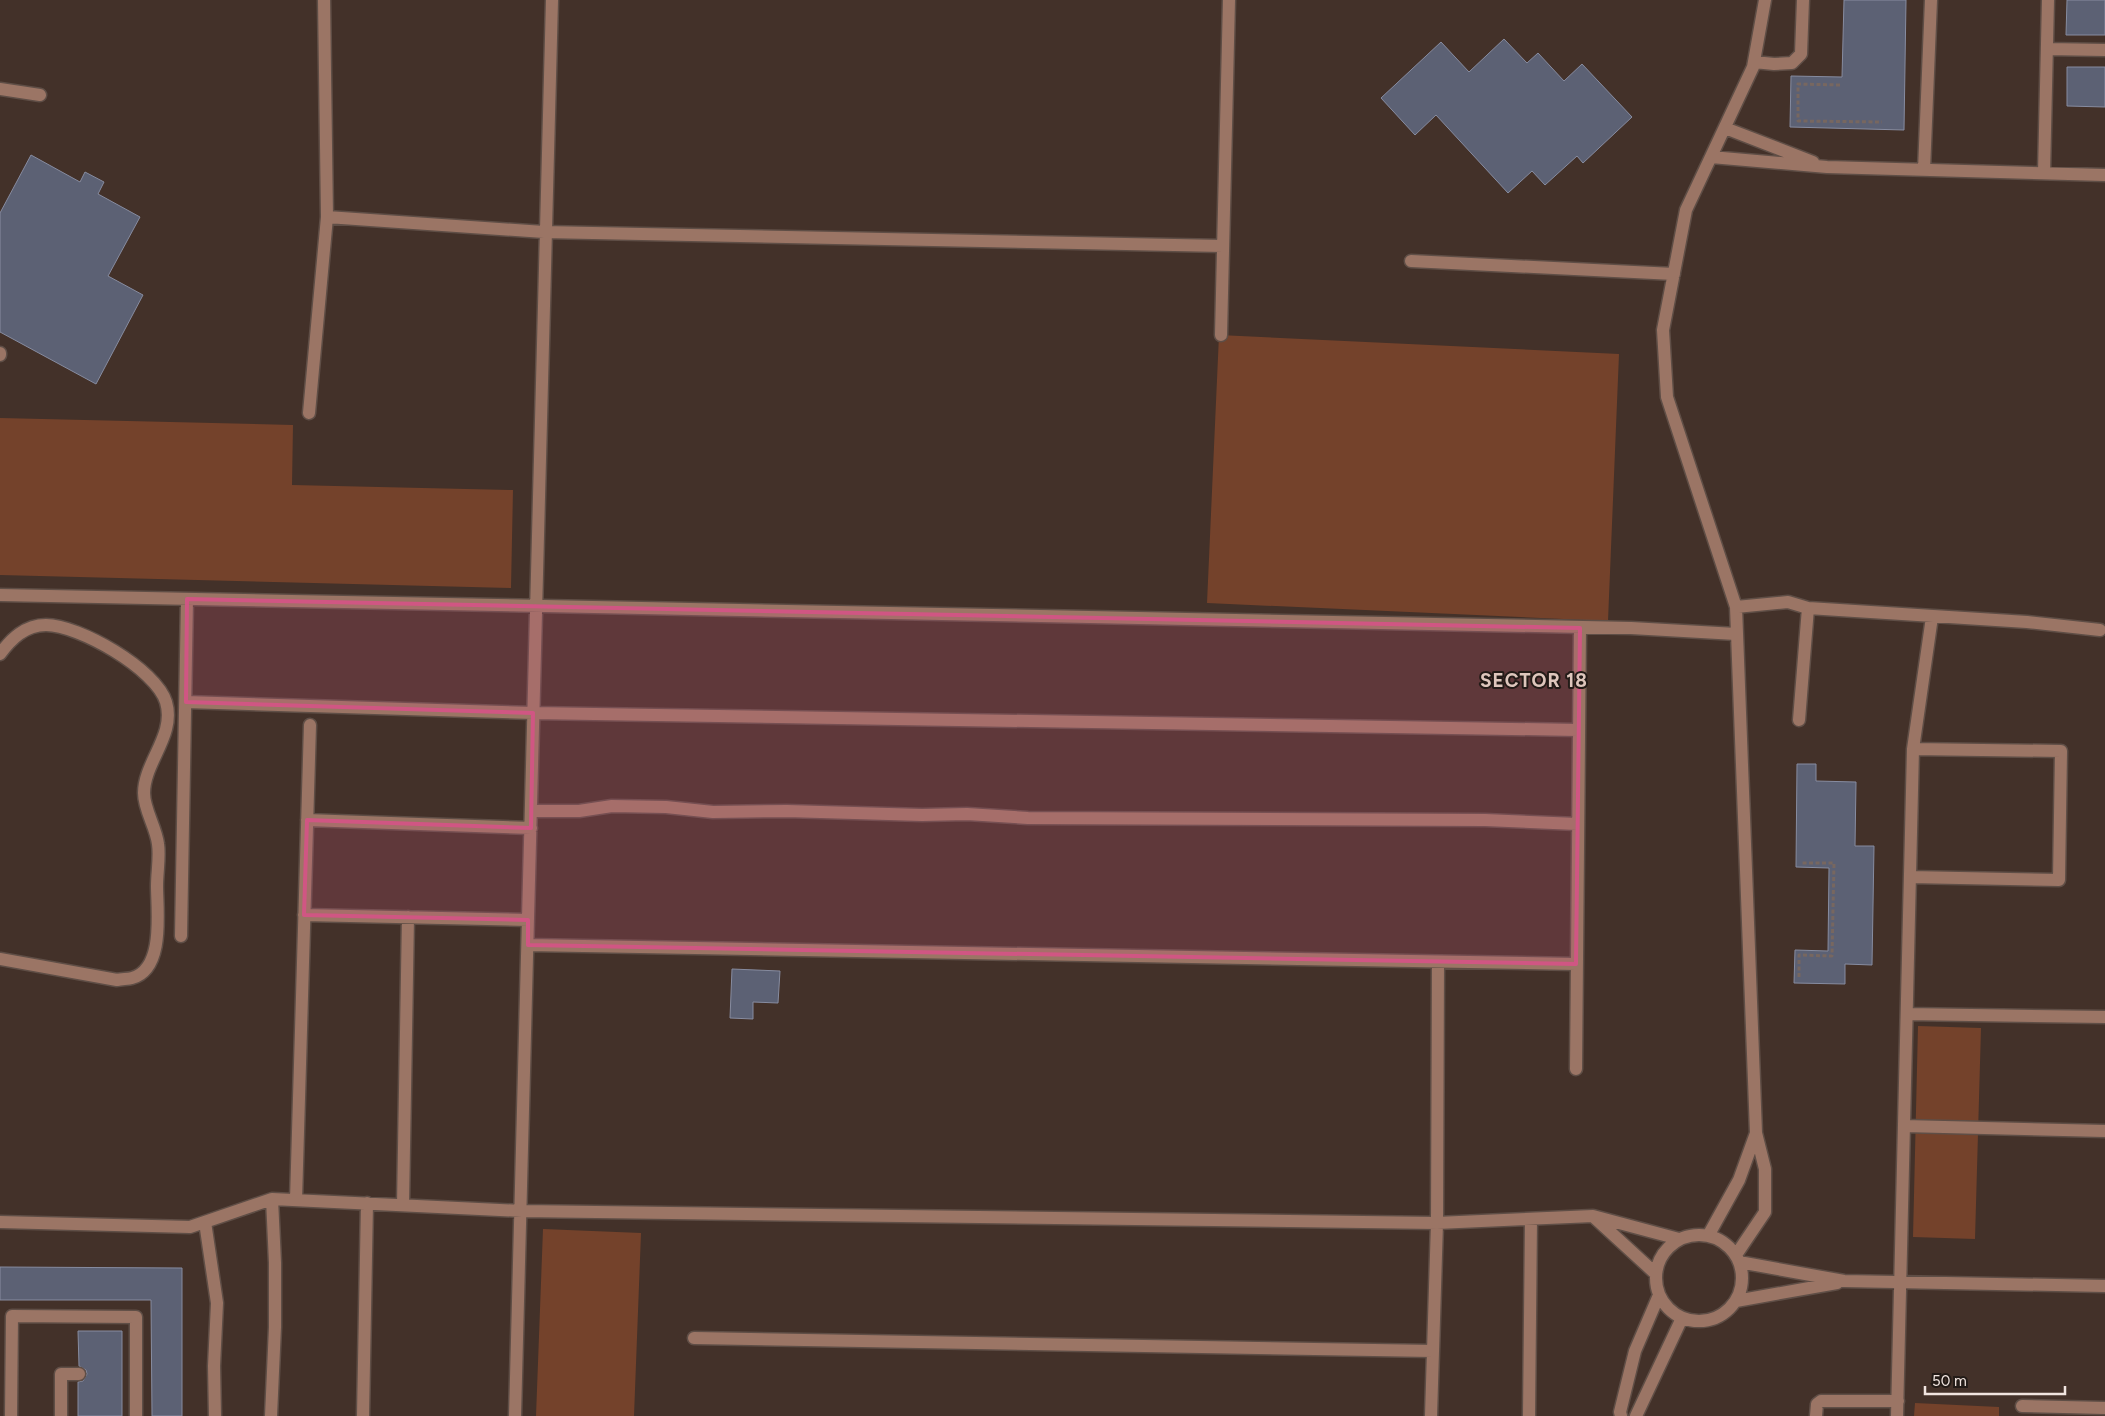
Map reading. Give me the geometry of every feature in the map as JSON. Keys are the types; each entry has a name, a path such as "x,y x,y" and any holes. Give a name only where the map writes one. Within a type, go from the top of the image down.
{"street":[{"path":"309,413 327,217 324,0"},
{"path":"515,1416 522,1211 544,232 552,0"},
{"path":"1221,335 1229,0"},
{"path":"1738,1259 1765,1212 1765,1168 1756,1133 1736,607 1667,397 1663,330 1686,210 1754,62 1765,0"},
{"path":"1754,62 1792,63 1801,54 1803,0"},
{"path":"1924,170 1931,0"},
{"path":"2044,173 2048,0"},
{"path":"2047,49 2105,50"},
{"path":"0,89 40,95"},
{"path":"1725,128 1826,167"},
{"path":"1711,157 1826,167 2105,175"},
{"path":"327,217 544,232 1223,246"},
{"path":"1411,260 1674,274"},
{"path":"0,595 1631,628 1736,634"},
{"path":"181,936 187,599"},
{"path":"1736,607 1788,602 1808,608 2027,622 2100,630"},
{"path":"1799,720 1808,608"},
{"path":"1897,1416 1913,748 1932,617"},
{"path":"0,654 20,632 46,625 69,630 113,649 145,672 157,685 166,702 168,719 164,735 146,781 144,792 144,802 158,845 156,948 150,965 134,978 117,980 0,959"},
{"path":"1576,1069 1580,628"},
{"path":"186,702 533,713 1578,730"},
{"path":"296,1200 310,725"},
{"path":"1910,877 2059,880 2061,751 1913,748"},
{"path":"531,811 579,811 612,806 666,807 713,812 787,811 922,815 967,814 1028,818 1485,820 1577,824"},
{"path":"307,820 531,828"},
{"path":"304,915 528,920"},
{"path":"403,1205 408,917"},
{"path":"528,945 1576,964"},
{"path":"1431,1416 1437,1223 1438,962"},
{"path":"1907,1014 2105,1017"},
{"path":"1904,1126 2105,1131"},
{"path":"1708,1236 1739,1180 1756,1133"},
{"path":"271,1416 275,1327 272,1199"},
{"path":"0,1222 190,1227 272,1199 522,1211 1437,1223 1593,1216 1679,1239"},
{"path":"363,1416 367,1203"},
{"path":"1593,1216 1656,1274"},
{"path":"1529,1416 1531,1219"},
{"path":"205,1222 216,1303 215,1416"},
{"path":"1621,1416 1620,1412 1635,1351 1659,1295 1656,1274 1659,1260 1668,1248 1679,1239 1693,1235 1708,1236 1719,1240 1728,1246 1738,1259 1742,1275 1741,1289 1736,1301 1718,1317 1700,1321 1682,1318 1673,1312 1659,1295"},
{"path":"1738,1259 1844,1281 2105,1286"},
{"path":"1736,1301 1844,1281"},
{"path":"11,1416 12,1316 136,1316 136,1416"},
{"path":"1636,1416 1682,1318"},
{"path":"694,1338 1433,1351"},
{"path":"61,1416 61,1374 78,1374"},
{"path":"1816,1416 1817,1404 1820,1401 1898,1401"},
{"path":"2022,1406 2105,1408"}],"path":[{"path":"1840,85 1798,84 1798,122 1882,122"},
{"path":"1799,976 1799,955 1832,956 1834,881 1834,863 1800,862"}],"highlighted area":[{"path":"187,599 1580,628 1576,964 528,945 528,920 304,915 307,820 531,828 533,713 186,702"}],"shaded area":[{"path":"1219,335 1619,354 1608,621 1207,603"},
{"path":"0,418 293,425 292,485 513,490 511,588 0,575"},
{"path":"1918,1026 1981,1028 1975,1239 1913,1237"},
{"path":"543,1229 641,1233 634,1416 536,1416"},
{"path":"1915,1403 1999,1407 1999,1416 1914,1416"}],"building":[{"path":"1844,0 1906,0 1904,130 1790,127 1791,76 1842,77"},
{"path":"2067,0 2105,0 2105,35 2066,35"},
{"path":"1504,39 1527,63 1538,53 1564,81 1582,64 1632,117 1583,163 1577,156 1545,185 1532,171 1508,193 1436,115 1415,135 1381,98 1441,42 1469,72"},
{"path":"2067,67 2105,67 2105,107 2067,106"},
{"path":"31,155 80,182 85,172 104,182 98,194 140,217 108,276 143,295 96,384 0,332 0,213"},
{"path":"1797,764 1816,764 1816,781 1856,782 1855,846 1874,846 1872,965 1845,964 1845,984 1794,983 1795,950 1828,951 1829,868 1796,867"},
{"path":"732,969 780,971 778,1003 753,1002 753,1019 730,1018"},
{"path":"0,1267 182,1268 182,1416 152,1416 151,1300 0,1300"},
{"path":"78,1331 122,1331 122,1416 78,1416 78,1382 83,1381 87,1374 86,1370 79,1366"}],"district":[{"name":"SECTOR 18","path":"1534,680"}]}
